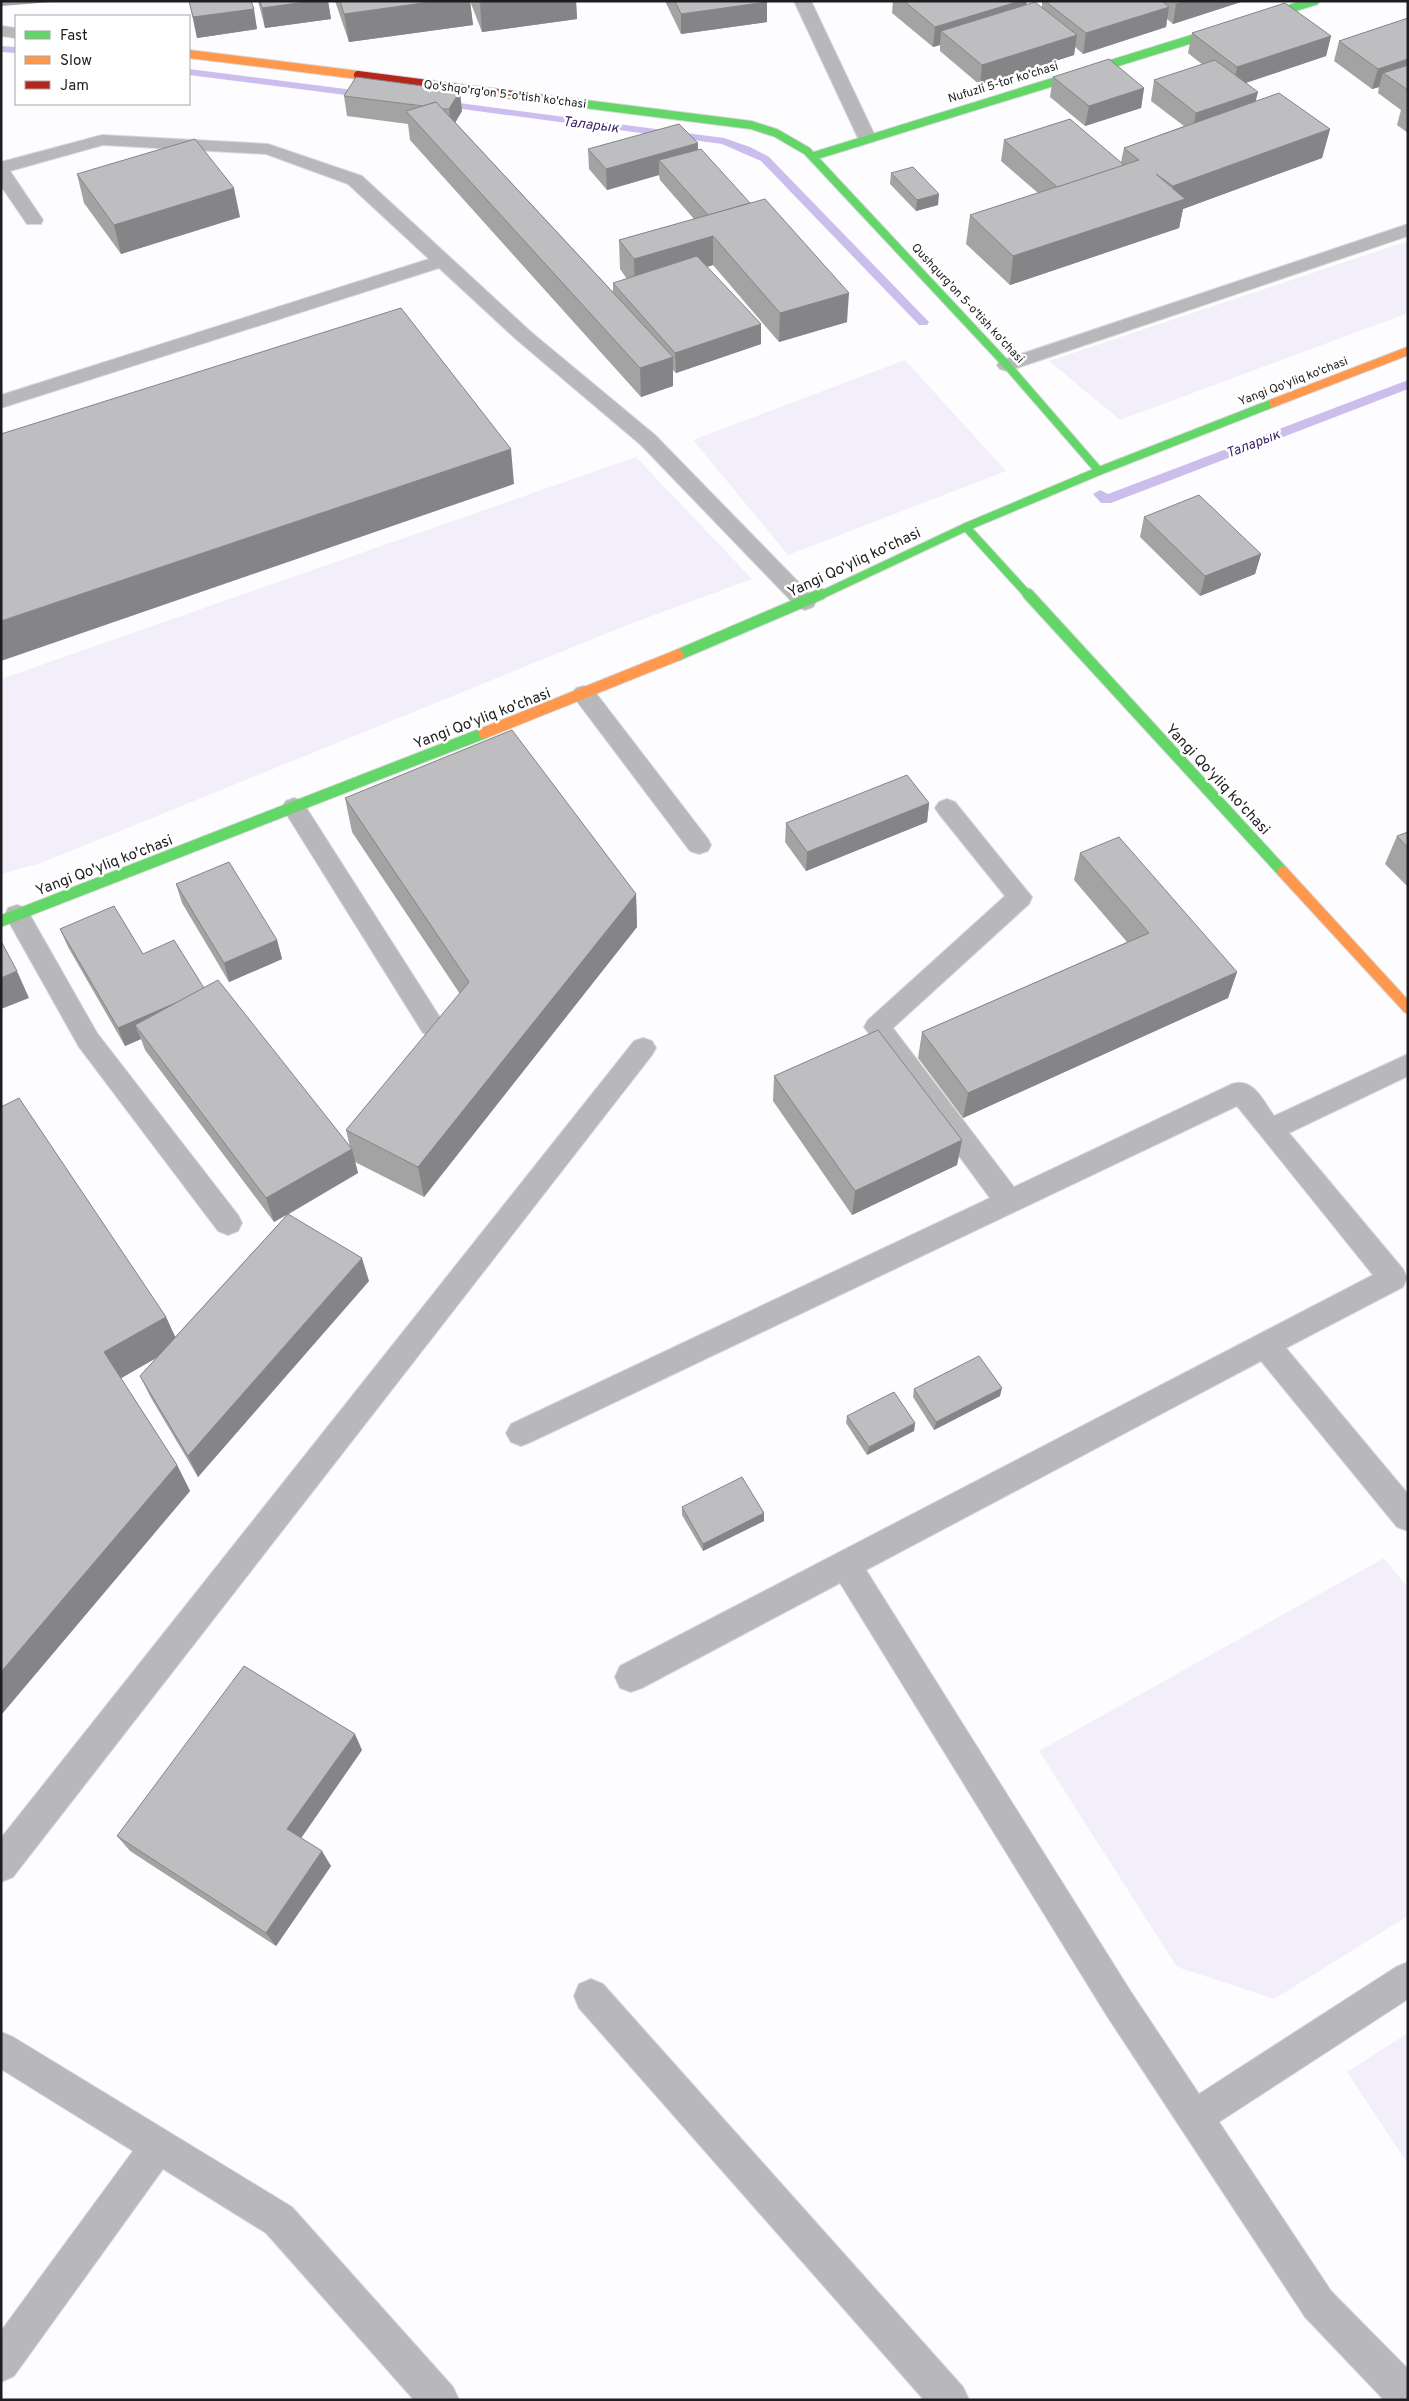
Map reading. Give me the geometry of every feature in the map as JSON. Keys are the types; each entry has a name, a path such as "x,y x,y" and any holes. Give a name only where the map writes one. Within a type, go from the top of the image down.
{"street":[{"path":"802,1 867,138"},
{"name":"Nufuzli 5-tor ko'chasi","path":"814,156 867,138 1315,1"},
{"path":"1,31 15,33"},
{"name":"Qo'shqo'rg'on 5-o'tish ko'chasi","path":"190,54 751,125 772,130 788,138 814,156"},
{"path":"1,168 102,140 268,149 355,180 524,336 648,440 805,602"},
{"name":"Qushqurg'on 5-o'tish ko'chasi","path":"814,156 1007,365 1099,471"},
{"path":"1,172 34,220"},
{"path":"1007,365 1408,230"},
{"path":"1,402 443,261"},
{"name":"Yangi Qo'yliq ko'chasi","path":"9,918 584,694 805,602 966,526 1099,471 1408,351"},
{"name":"Yangi Qo'yliq ko'chasi","path":"966,526 1408,1008"},
{"path":"584,694 700,844"},
{"path":"294,807 432,1026"},
{"path":"947,808 1020,897 878,1027 1010,1202"},
{"path":"9,918 88,1040 228,1223"},
{"path":"1,1864 643,1048"},
{"path":"1270,1130 1408,1064"},
{"path":"521,1433 1241,1092 1270,1130 1393,1278 631,1677"},
{"path":"1265,1345 1408,1517"},
{"path":"846,1565 1119,2004 1318,2304 1408,2397"},
{"path":"1195,2117 1408,1979"},
{"path":"591,1996 950,2400"},
{"path":"1,2049 279,2220 440,2400"},
{"path":"1,2363 159,2145"}],"shaded area":[{"path":"1408,241 1408,313 1120,420 1049,361"},
{"path":"905,360 1006,471 788,555 693,440"},
{"path":"636,457 752,579 630,624 41,863 1,874 1,679"},
{"path":"1384,1558 1408,1588 1408,1916 1274,1999 1177,1967 1039,1751"},
{"path":"1408,2033 1408,2164 1347,2072"}],"building":[{"path":"189,1 251,1 254,9 193,17"},
{"path":"260,1 312,1 262,8"},
{"path":"340,1 437,1 344,14"},
{"path":"675,1 767,1 767,2 681,14"},
{"path":"904,1 1020,1 935,27"},
{"path":"1045,1 1162,1 1169,7 1086,33"},
{"path":"1173,1 1184,1 1176,4"},
{"path":"1035,2 1077,35 982,65 941,31"},
{"path":"1285,3 1331,36 1237,67 1192,33"},
{"path":"1408,18 1408,59 1378,69 1339,41"},
{"path":"1109,59 1144,88 1089,106 1053,77"},
{"path":"1215,60 1258,92 1196,113 1154,80"},
{"path":"1408,65 1408,90 1383,73"},
{"path":"356,77 460,91 449,109 442,109 436,102 423,106 344,96"},
{"path":"1279,93 1330,129 1173,186 1156,174 1185,199 1013,256 970,215 1139,160 1124,148"},
{"path":"436,102 673,357 640,368 406,111"},
{"path":"1070,119 1124,165 1057,187 1004,140"},
{"path":"679,124 698,143 606,169 588,149"},
{"path":"195,139 234,188 114,225 77,174"},
{"path":"701,149 750,203 708,215 659,160"},
{"path":"913,167 939,194 917,200 891,173"},
{"path":"765,199 849,293 780,313 713,236 634,259 619,240"},
{"path":"697,256 761,324 675,353 613,283"},
{"path":"401,308 511,449 1,621 1,434"},
{"path":"1199,495 1261,554 1205,576 1144,517"},
{"path":"512,730 636,894 418,1167 346,1130 469,982 345,798"},
{"path":"907,775 929,803 807,852 786,823"},
{"path":"1408,832 1408,848 1397,836"},
{"path":"1119,837 1237,972 968,1093 922,1032 1149,933 1080,853"},
{"path":"229,862 277,940 224,963 176,884"},
{"path":"114,906 143,954 174,940 204,988 180,1001 118,1028 60,929"},
{"path":"1,941 17,971 1,978"},
{"path":"218,980 352,1149 266,1198 135,1025"},
{"path":"878,1030 962,1140 855,1191 774,1076"},
{"path":"19,1098 166,1317 104,1352 177,1465 1,1672 1,1107"},
{"path":"288,1214 362,1258 188,1456 140,1376"},
{"path":"979,1356 1002,1388 936,1422 914,1389"},
{"path":"894,1392 915,1423 869,1447 847,1416"},
{"path":"742,1477 764,1513 703,1544 682,1507"},
{"path":"244,1666 355,1734 287,1829 322,1851 266,1933 117,1836"}],"waterway":[{"name":"Таларык","path":"1,49 15,50"},
{"name":"Таларык","path":"190,72 369,95"},
{"name":"Таларык","path":"437,103 724,141 746,149 765,159 923,322"},
{"name":"Таларык","path":"1100,494 1106,500 1408,384"}],"traffic: fast":[{"path":"814,156 1315,1"},
{"path":"553,100 751,125 776,133 807,151 814,156 1007,365 1099,471"},
{"path":"678,655 805,602 966,527 1099,471 1273,403"},
{"path":"966,527 1283,872"},
{"path":"1,921 484,733"}],"traffic: slow":[{"path":"190,54 358,75"},
{"path":"1273,403 1408,351"},
{"path":"484,733 678,655"},
{"path":"1283,872 1408,1008"}],"traffic: jam":[{"path":"358,75 553,100"}]}
